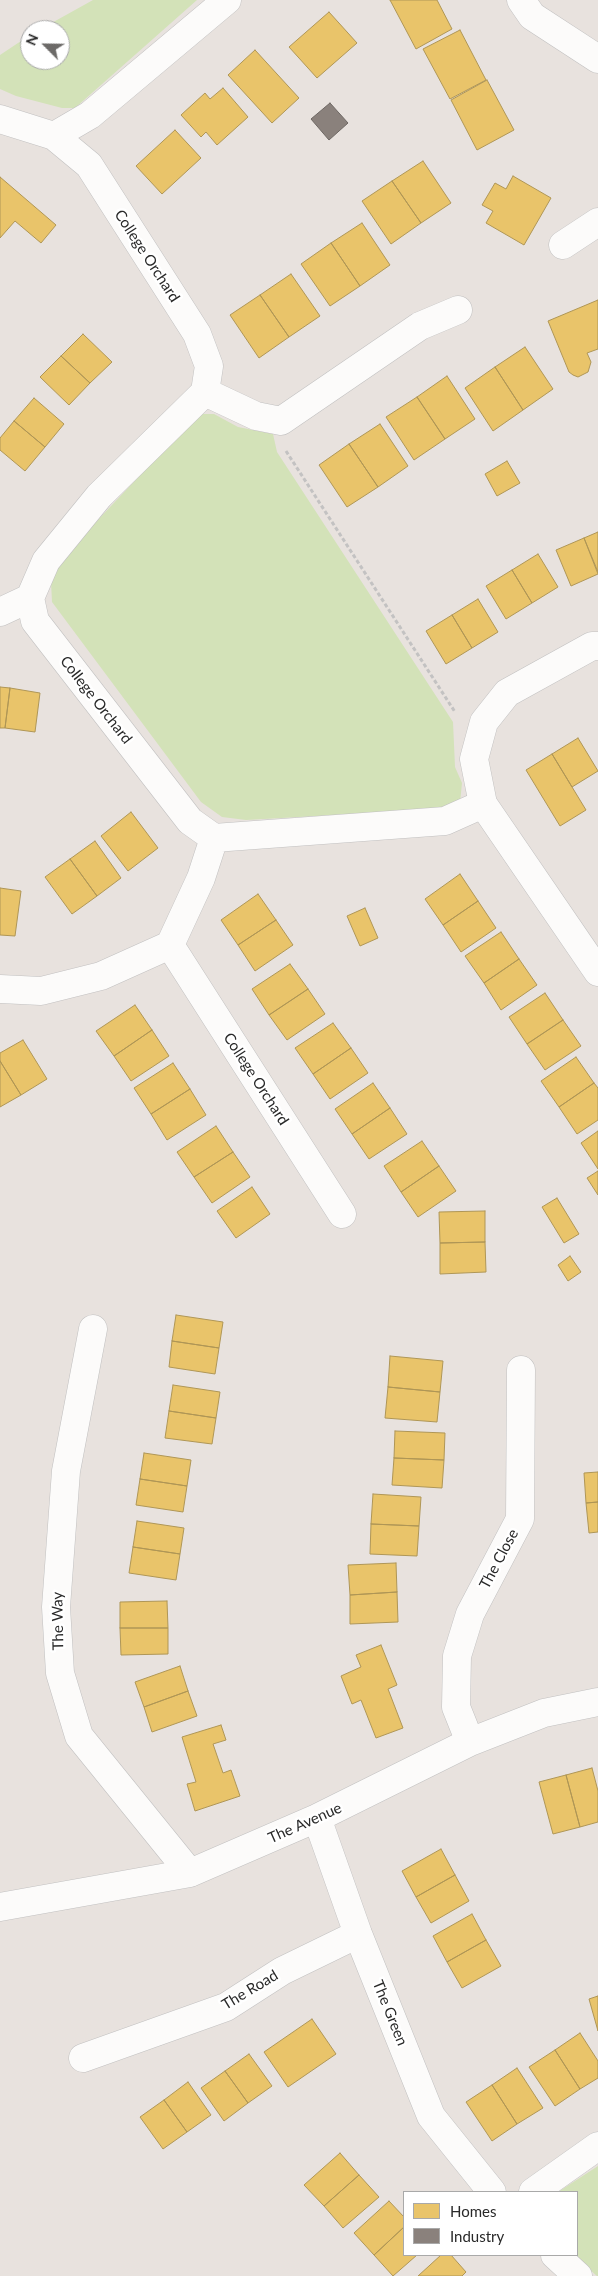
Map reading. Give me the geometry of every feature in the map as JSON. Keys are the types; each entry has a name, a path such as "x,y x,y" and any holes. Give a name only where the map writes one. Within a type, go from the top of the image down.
{"street":[{"path":"54,136 90,115 227,0"},
{"path":"521,0 532,16 598,59"},
{"name":"College Orchard","path":"0,119 54,136 89,166 197,334 209,366 205,392"},
{"path":"564,245 598,222"},
{"path":"0,612 30,598 46,561 99,496 205,392 256,416 281,421 420,326 458,310"},
{"name":"College Orchard","path":"30,598 35,621 41,629 190,821 214,838"},
{"path":"598,646 592,646 507,693 484,722 474,759 483,804 598,972"},
{"path":"0,989 41,991 101,976 170,945 201,878 214,838 445,821 483,804"},
{"name":"College Orchard","path":"170,945 342,1214"},
{"name":"The Way","path":"93,1329 66,1471 56,1607 60,1673 79,1736 190,1873"},
{"name":"The Close","path":"470,1742 456,1707 457,1656 470,1614 520,1519 521,1370"},
{"name":"The Avenue","path":"0,1907 190,1873 317,1818 470,1742 544,1714 598,1702"},
{"name":"The Green","path":"317,1818 358,1934 431,2116 491,2191"},
{"name":"The Road","path":"83,2058 226,2007 282,1970 358,1934"},
{"path":"534,2191 598,2146"},
{"path":"556,2256 578,2276"}],"path":[{"path":"281,421 287,453 452,710 481,732"}],"green space":[{"path":"93,0 197,0 75,108 62,108 16,96 0,89 0,55 20,42 20,70 70,70 70,20 57,20"},
{"path":"198,414 214,414 238,427 273,434 277,452 453,722 455,767 462,783 460,803 441,809 246,820 222,817 201,802 52,602 51,582 59,561"},
{"path":"598,2166 598,2276 574,2256 578,2256 578,2191 560,2191"}],"building: Homes":[{"path":"390,0 437,0 452,29 416,49"},
{"path":"329,12 357,43 317,78 289,47"},
{"path":"460,30 486,80 450,99 423,49"},
{"path":"255,50 299,98 272,123 228,75"},
{"path":"487,80 514,130 477,150 451,100"},
{"path":"223,88 248,117 217,145 206,132 201,137 181,115 205,93 210,99"},
{"path":"175,130 201,158 162,194 136,166"},
{"path":"423,161 451,203 421,223 392,181"},
{"path":"513,176 551,198 524,245 486,223 493,211 482,205 495,183 506,189"},
{"path":"0,177 56,225 41,243 15,221 0,238"},
{"path":"392,181 421,223 391,244 362,201"},
{"path":"362,223 390,265 360,286 331,243"},
{"path":"331,243 360,286 330,306 301,264"},
{"path":"291,274 320,316 289,337 260,295"},
{"path":"260,295 289,337 259,358 230,315"},
{"path":"598,300 598,349 587,353 591,362 588,372 578,377 569,372 548,321"},
{"path":"83,334 112,362 90,383 61,356"},
{"path":"525,347 553,389 523,410 495,367"},
{"path":"61,356 90,383 69,405 40,377"},
{"path":"495,367 523,410 493,431 465,388"},
{"path":"447,376 475,419 445,439 417,397"},
{"path":"417,397 445,439 414,460 386,417"},
{"path":"34,398 64,424 45,447 14,421"},
{"path":"14,421 45,447 25,471 0,450 0,438"},
{"path":"380,424 408,466 378,487 349,444"},
{"path":"349,444 378,487 347,507 319,465"},
{"path":"507,461 520,483 497,496 485,474"},
{"path":"598,532 598,572 584,538"},
{"path":"584,538 598,574 571,586 556,550"},
{"path":"538,554 558,587 532,603 512,570"},
{"path":"512,570 532,603 506,619 486,586"},
{"path":"478,599 498,632 472,648 452,615"},
{"path":"452,615 472,648 446,664 426,631"},
{"path":"0,687 10,688 5,728 0,728"},
{"path":"10,688 40,693 35,732 5,728"},
{"path":"578,738 598,771 572,787 552,754"},
{"path":"552,754 586,810 560,826 526,770"},
{"path":"131,812 158,848 128,871 101,836"},
{"path":"95,841 121,878 97,896 70,859"},
{"path":"70,859 97,896 72,914 45,877"},
{"path":"460,874 478,901 443,925 425,899"},
{"path":"0,888 21,891 15,936 0,935"},
{"path":"258,894 276,920 238,945 221,920"},
{"path":"478,901 496,928 461,952 443,925"},
{"path":"365,908 378,938 360,946 347,916"},
{"path":"276,920 293,945 255,971 238,945"},
{"path":"501,932 519,959 484,983 465,956"},
{"path":"519,959 537,985 501,1010 484,983"},
{"path":"290,964 308,989 269,1015 252,989"},
{"path":"308,989 325,1014 287,1040 269,1015"},
{"path":"545,993 563,1020 527,1044 509,1017"},
{"path":"135,1005 152,1030 114,1056 96,1031"},
{"path":"563,1020 581,1046 545,1070 527,1044"},
{"path":"333,1023 351,1048 313,1074 295,1048"},
{"path":"152,1030 169,1056 131,1081 114,1056"},
{"path":"23,1040 47,1079 21,1095 0,1061 0,1053"},
{"path":"351,1048 368,1073 330,1099 313,1074"},
{"path":"576,1057 594,1083 559,1107 541,1081"},
{"path":"0,1061 21,1095 0,1107"},
{"path":"173,1063 190,1089 151,1114 134,1088"},
{"path":"373,1083 390,1108 352,1134 335,1109"},
{"path":"594,1083 598,1088 598,1120 577,1134 559,1107"},
{"path":"190,1089 206,1115 167,1140 151,1114"},
{"path":"390,1108 407,1134 369,1159 352,1134"},
{"path":"216,1126 233,1152 194,1177 177,1152"},
{"path":"598,1131 598,1169 581,1143"},
{"path":"422,1141 439,1166 401,1192 384,1166"},
{"path":"233,1152 250,1177 212,1203 194,1177"},
{"path":"439,1166 456,1191 418,1217 401,1192"},
{"path":"598,1171 598,1195 587,1178"},
{"path":"252,1187 270,1214 236,1238 217,1211"},
{"path":"557,1198 579,1234 564,1243 542,1207"},
{"path":"485,1211 485,1242 440,1243 439,1212"},
{"path":"485,1242 486,1272 440,1274 440,1243"},
{"path":"570,1256 581,1272 568,1281 558,1265"},
{"path":"176,1315 223,1322 219,1348 172,1341"},
{"path":"172,1341 219,1348 215,1374 169,1367"},
{"path":"390,1356 443,1361 440,1392 388,1387"},
{"path":"173,1385 220,1392 216,1418 169,1411"},
{"path":"388,1387 440,1392 437,1422 385,1418"},
{"path":"169,1411 216,1418 212,1444 165,1438"},
{"path":"395,1431 445,1433 444,1460 394,1458"},
{"path":"144,1453 191,1460 187,1486 140,1479"},
{"path":"394,1458 444,1460 442,1488 392,1485"},
{"path":"598,1472 598,1502 586,1503 584,1473"},
{"path":"140,1479 187,1486 183,1512 136,1505"},
{"path":"373,1494 421,1497 419,1526 371,1524"},
{"path":"598,1502 598,1532 589,1533 586,1503"},
{"path":"137,1521 184,1528 180,1554 133,1547"},
{"path":"371,1524 419,1526 417,1556 370,1554"},
{"path":"133,1547 180,1554 176,1580 129,1573"},
{"path":"396,1563 397,1592 350,1595 348,1565"},
{"path":"397,1592 398,1622 350,1624 350,1595"},
{"path":"167,1601 168,1628 120,1628 120,1602"},
{"path":"120,1628 168,1628 168,1654 121,1655"},
{"path":"381,1645 397,1685 388,1689 403,1728 376,1738 361,1700 352,1704 341,1676 361,1667 356,1655"},
{"path":"180,1666 188,1691 144,1707 135,1682"},
{"path":"188,1691 197,1716 152,1732 144,1707"},
{"path":"221,1725 226,1740 213,1744 223,1773 231,1770 240,1796 195,1811 187,1784 196,1782 182,1737"},
{"path":"592,1768 598,1791 598,1822 580,1827 566,1775"},
{"path":"566,1775 580,1827 553,1834 539,1782"},
{"path":"441,1849 455,1875 416,1897 402,1871"},
{"path":"455,1875 469,1901 431,1923 416,1897"},
{"path":"472,1914 486,1940 447,1962 433,1936"},
{"path":"486,1940 501,1966 462,1988 447,1962"},
{"path":"598,1996 598,2031 589,1999"},
{"path":"312,2019 336,2054 288,2087 264,2052"},
{"path":"580,2033 598,2061 598,2078 580,2089 555,2050"},
{"path":"555,2050 580,2089 555,2106 529,2067"},
{"path":"249,2054 272,2086 248,2103 225,2071"},
{"path":"517,2068 543,2108 517,2124 492,2085"},
{"path":"225,2071 248,2103 224,2121 201,2088"},
{"path":"188,2082 211,2115 187,2132 164,2100"},
{"path":"492,2085 517,2124 492,2141 466,2102"},
{"path":"164,2100 187,2132 163,2149 140,2117"},
{"path":"340,2153 359,2175 324,2206 304,2185"},
{"path":"359,2175 379,2197 343,2228 324,2206"},
{"path":"389,2201 403,2216 403,2228 374,2255 354,2233"},
{"path":"403,2228 403,2256 416,2256 393,2276 374,2255"},
{"path":"440,2256 452,2256 466,2272 462,2276 418,2276"}],"building: Industry":[{"path":"330,103 348,123 329,140 311,119"}]}
